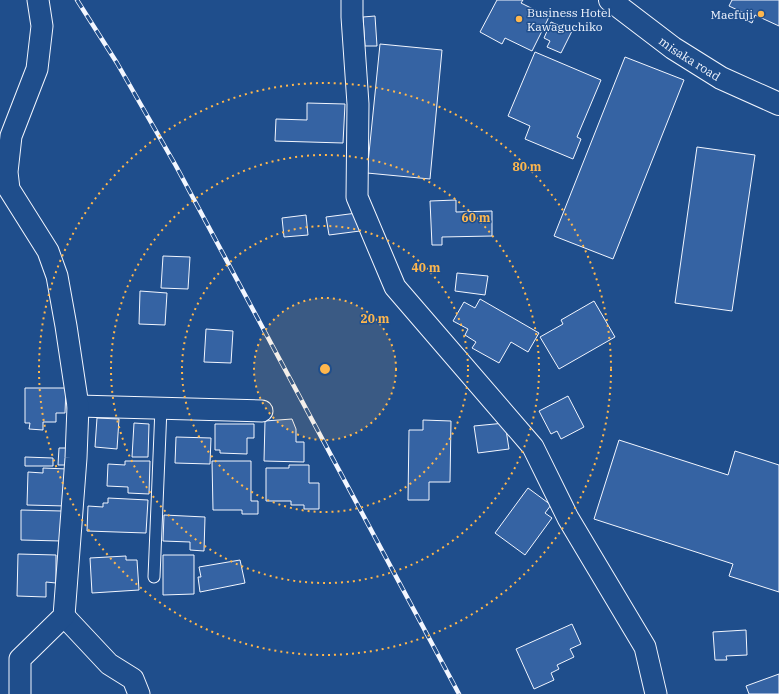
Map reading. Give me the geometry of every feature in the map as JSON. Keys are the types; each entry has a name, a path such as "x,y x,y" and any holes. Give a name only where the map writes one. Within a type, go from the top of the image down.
{"highway":[{"name":"misaka road","path":"610,0 673,48 721,78 779,104"}],"street":[{"path":"20,694 20,659 64,616 76,458 78,406 66,326 56,276 48,252 9,189 7,172 10,136 37,69 42,26 38,0"},
{"path":"352,0 358,104 357,197 395,287 533,448 568,518 645,647 656,694"},
{"path":"78,406 262,411"},
{"path":"64,616 109,664 133,679 139,694"}],"lane":[{"path":"154,577 162,408"}],"building":[{"path":"497,0 523,0 521,3 549,17 532,51 505,38 502,44 480,32"},
{"name":"Maefuji","path":"732,0 779,0 779,26 755,15 752,23 742,18 744,13 729,6"},
{"path":"375,16 377,46 365,46 363,17"},
{"path":"551,22 572,31 561,53 547,47 550,41 544,38"},
{"path":"380,44 442,50 430,179 367,173"},
{"path":"535,52 601,80 577,137 581,139 573,159 525,139 530,126 508,116"},
{"path":"625,57 684,80 613,259 554,236"},
{"path":"307,103 345,104 343,143 275,141 276,119 307,120"},
{"path":"697,147 755,155 732,311 675,303"},
{"path":"456,200 456,212 492,211 492,236 442,237 442,245 432,245 430,201"},
{"path":"357,213 360,231 329,235 326,217"},
{"path":"306,215 308,235 284,237 282,218"},
{"path":"163,256 190,257 188,289 161,288"},
{"path":"457,273 488,276 485,295 455,291"},
{"path":"140,291 167,293 165,325 139,324"},
{"path":"480,299 539,333 528,352 511,342 499,363 472,348 476,342 465,335 468,329 453,321 464,302 475,308"},
{"path":"594,301 615,337 559,369 540,337 563,324 561,320"},
{"path":"206,329 233,331 231,363 204,362"},
{"path":"25,388 66,388 65,413 56,413 56,422 43,422 43,430 29,429 30,423 25,423"},
{"path":"568,396 584,427 561,439 557,431 551,434 539,411"},
{"path":"97,418 119,419 117,449 95,447"},
{"path":"292,419 296,429 296,442 304,442 304,462 264,461 265,421"},
{"path":"423,420 451,421 450,482 429,482 429,500 408,500 409,430 423,430"},
{"path":"134,423 149,424 148,457 132,457"},
{"path":"505,423 509,449 478,453 474,426"},
{"path":"215,424 254,424 254,438 247,438 247,454 220,453 220,450 215,450"},
{"path":"176,437 211,438 210,464 175,463"},
{"path":"619,440 728,475 735,451 779,465 779,592 729,576 733,564 594,519"},
{"path":"59,448 70,448 69,465 58,465"},
{"path":"25,457 53,458 53,466 25,466"},
{"path":"125,461 150,461 149,494 128,493 128,487 107,486 108,464 125,465"},
{"path":"212,461 251,461 251,501 258,501 258,514 242,514 242,510 213,510"},
{"path":"289,465 309,465 309,483 319,483 319,509 304,509 304,505 291,505 291,501 266,501 266,468 289,468"},
{"path":"43,468 67,469 66,506 27,505 28,472 43,473"},
{"path":"528,488 551,505 545,513 552,518 525,555 495,533"},
{"path":"108,498 148,500 146,533 87,531 88,506 103,507 103,503 108,503"},
{"path":"21,510 62,511 61,541 21,540"},
{"path":"164,515 205,517 204,551 190,550 190,542 163,541"},
{"path":"18,554 56,555 56,583 46,582 46,597 17,596"},
{"path":"163,555 194,555 194,594 163,595"},
{"path":"126,556 126,560 137,560 139,590 92,593 90,558"},
{"path":"240,560 245,583 200,592 198,577 201,577 199,567"},
{"path":"572,624 581,644 570,649 574,657 557,665 559,669 551,673 554,680 534,689 516,649"},
{"path":"746,630 747,655 726,656 727,660 715,660 713,632"},
{"path":"779,674 779,694 749,694 746,686"}],"railway":[{"path":"77,0 117,63 176,166 459,694"}],"place":[{"name":"Maefuji","path":"761,14"},
{"name":"Business Hotel Kawaguchiko","path":"519,19"}]}
